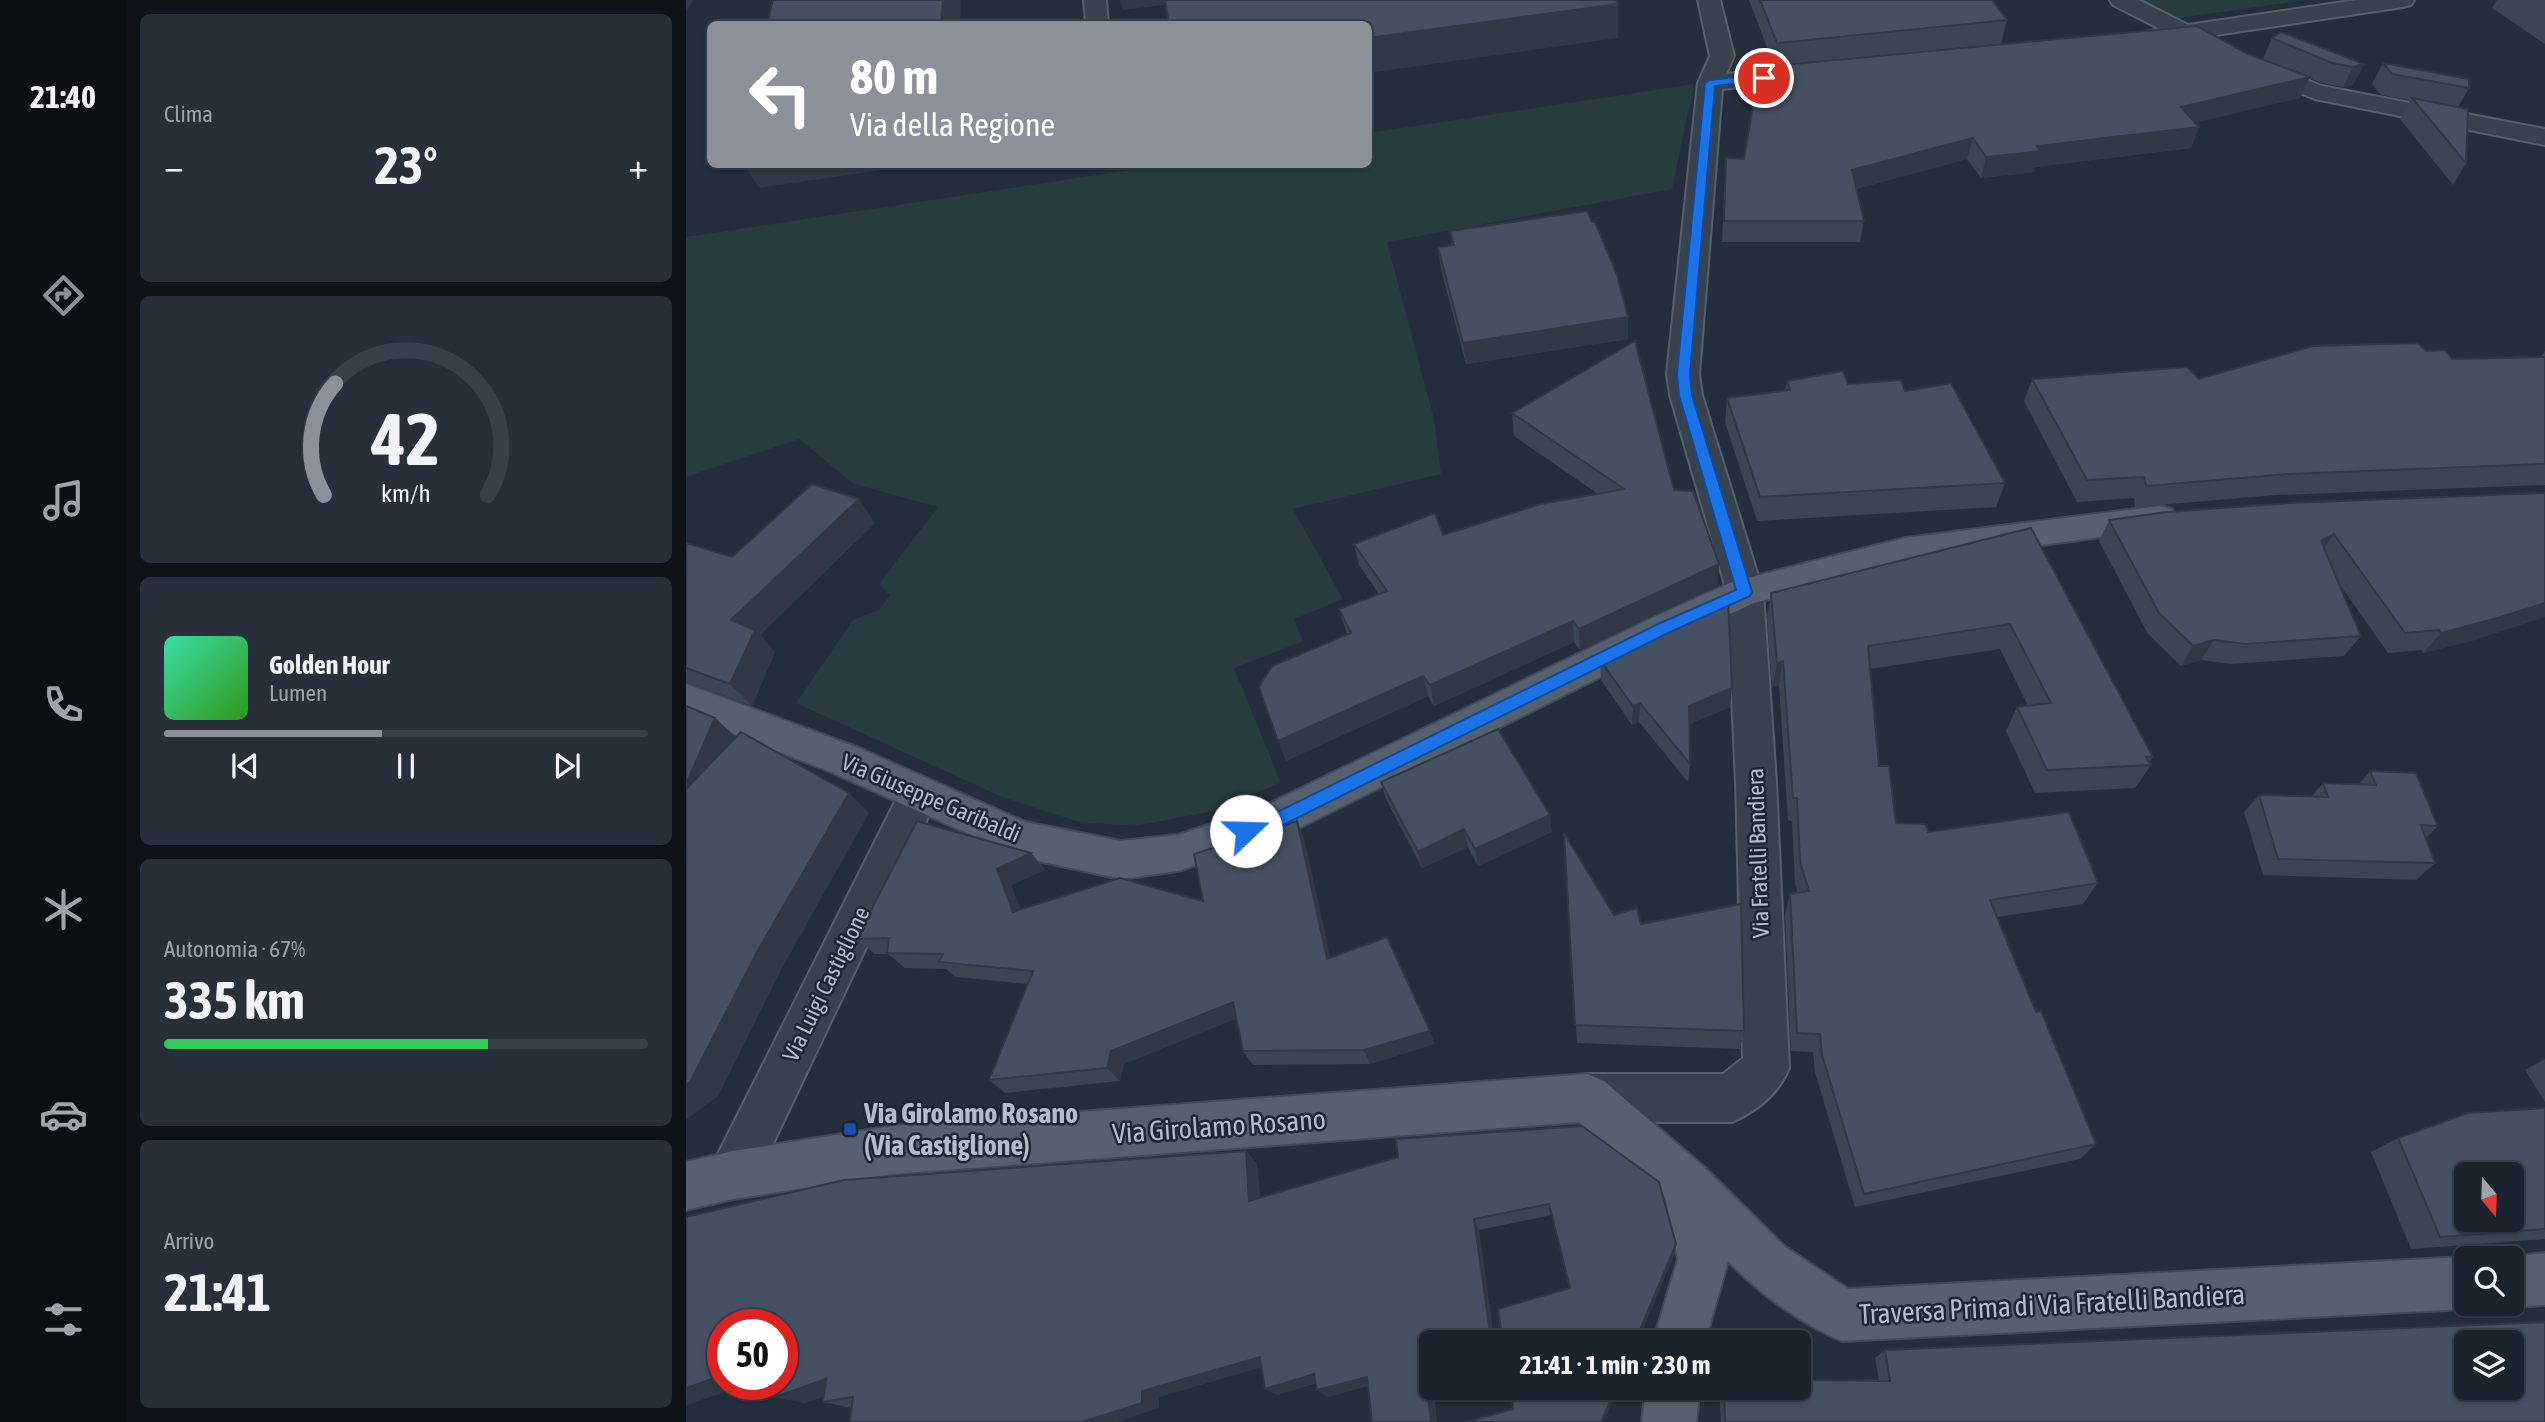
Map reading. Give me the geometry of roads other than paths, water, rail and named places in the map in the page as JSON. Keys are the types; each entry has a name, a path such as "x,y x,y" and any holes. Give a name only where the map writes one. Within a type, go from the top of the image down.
{"main road":[{"name":"Via Giuseppe Garibaldi","path":"686,700 845,760 1020,839 1121,860 1178,853 1269,824 1663,629 1745,592 1905,551 2196,516"},
{"name":"Via Girolamo Rosano","path":"686,1186 733,1175 893,1150 1587,1098"},
{"path":"1587,1098 1687,1184 1703,1259 1682,1330"},
{"name":"Traversa Prima di Via Fratelli Bandiera","path":"1687,1184 1766,1264 1842,1315 2454,1284"},
{"path":"2524,1280 2545,1279"},
{"path":"1669,1422 1672,1400"}],"street":[{"path":"1095,0 1097,21"},
{"path":"1709,0 1723,56 1710,83 1683,374 1686,395 1745,592"},
{"path":"2121,0 2277,78 2315,92 2545,137"},
{"path":"2130,40 2188,34 2403,0"},
{"path":"1710,83 1859,68"},
{"name":"Via Fratelli Bandiera","path":"1732,1098 1766,1068 1756,782 1745,592"},
{"name":"Via Luigi Castiglione","path":"733,1175 919,794"},
{"name":"Via Girolamo Rosano","path":"1587,1098 1732,1098"}],"place":[{"name":"Via Girolamo Rosano (Via Castiglione)","path":"850,1129"}]}
